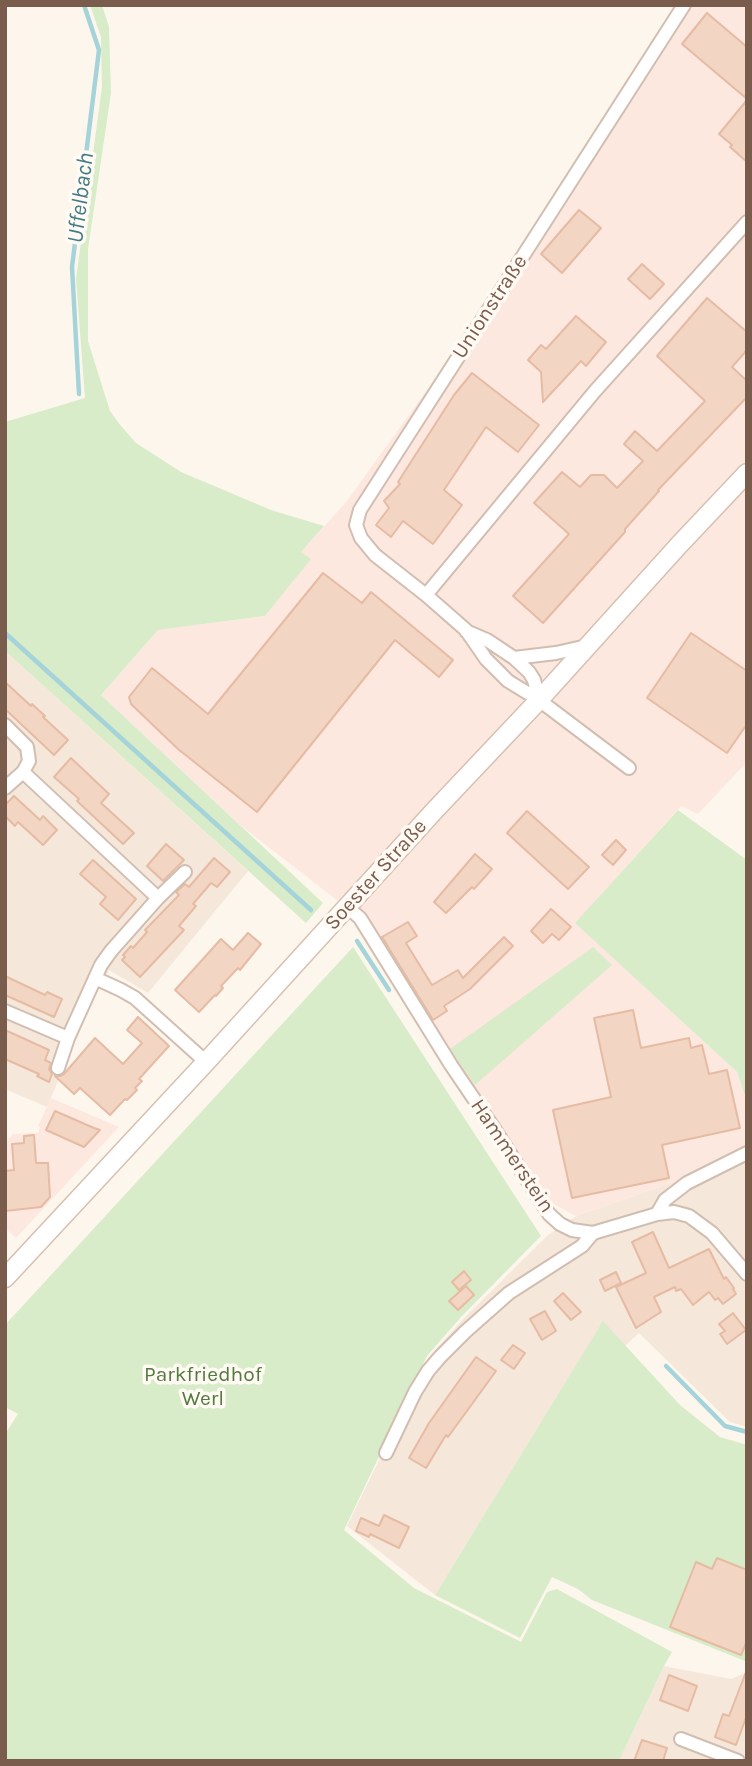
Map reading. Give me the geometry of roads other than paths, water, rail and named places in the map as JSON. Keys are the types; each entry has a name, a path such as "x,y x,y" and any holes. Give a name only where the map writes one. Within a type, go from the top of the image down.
{"main road":[{"name":"Soester Straße","path":"5,1278 747,473"}],"street":[{"name":"Unionstraße","path":"539,700 517,688 486,659 466,631 376,555 361,538 356,525 360,510 684,5"},
{"path":"426,595 595,391 747,222"},
{"name":"Unionstraße","path":"466,631 487,640 529,672 539,700"},
{"path":"514,658 588,646"},
{"path":"539,700 629,768"},
{"path":"5,725 27,747 29,761 23,772 5,788"},
{"path":"23,772 158,898"},
{"path":"58,1068 68,1038 95,978 111,951 185,872"},
{"name":"Hammerstein","path":"347,907 360,918 451,1065 549,1214 572,1230 593,1233"},
{"path":"95,978 135,998 206,1062"},
{"path":"5,1011 68,1038"},
{"path":"657,1214 665,1200 687,1183 747,1153"},
{"path":"386,1453 415,1392 440,1357 509,1293 582,1246 593,1233 657,1214 674,1212 689,1216 712,1233 747,1274"},
{"path":"681,1739 738,1761"}],"waterway":[{"name":"Uffelbach","path":"79,394 72,267 99,50 84,5"},
{"path":"5,633 311,910"},
{"path":"357,941 389,990"},
{"path":"666,1366 725,1426 747,1432"}],"park label":[{"name":"Parkfriedhof Werl","path":"203,1387"}]}
